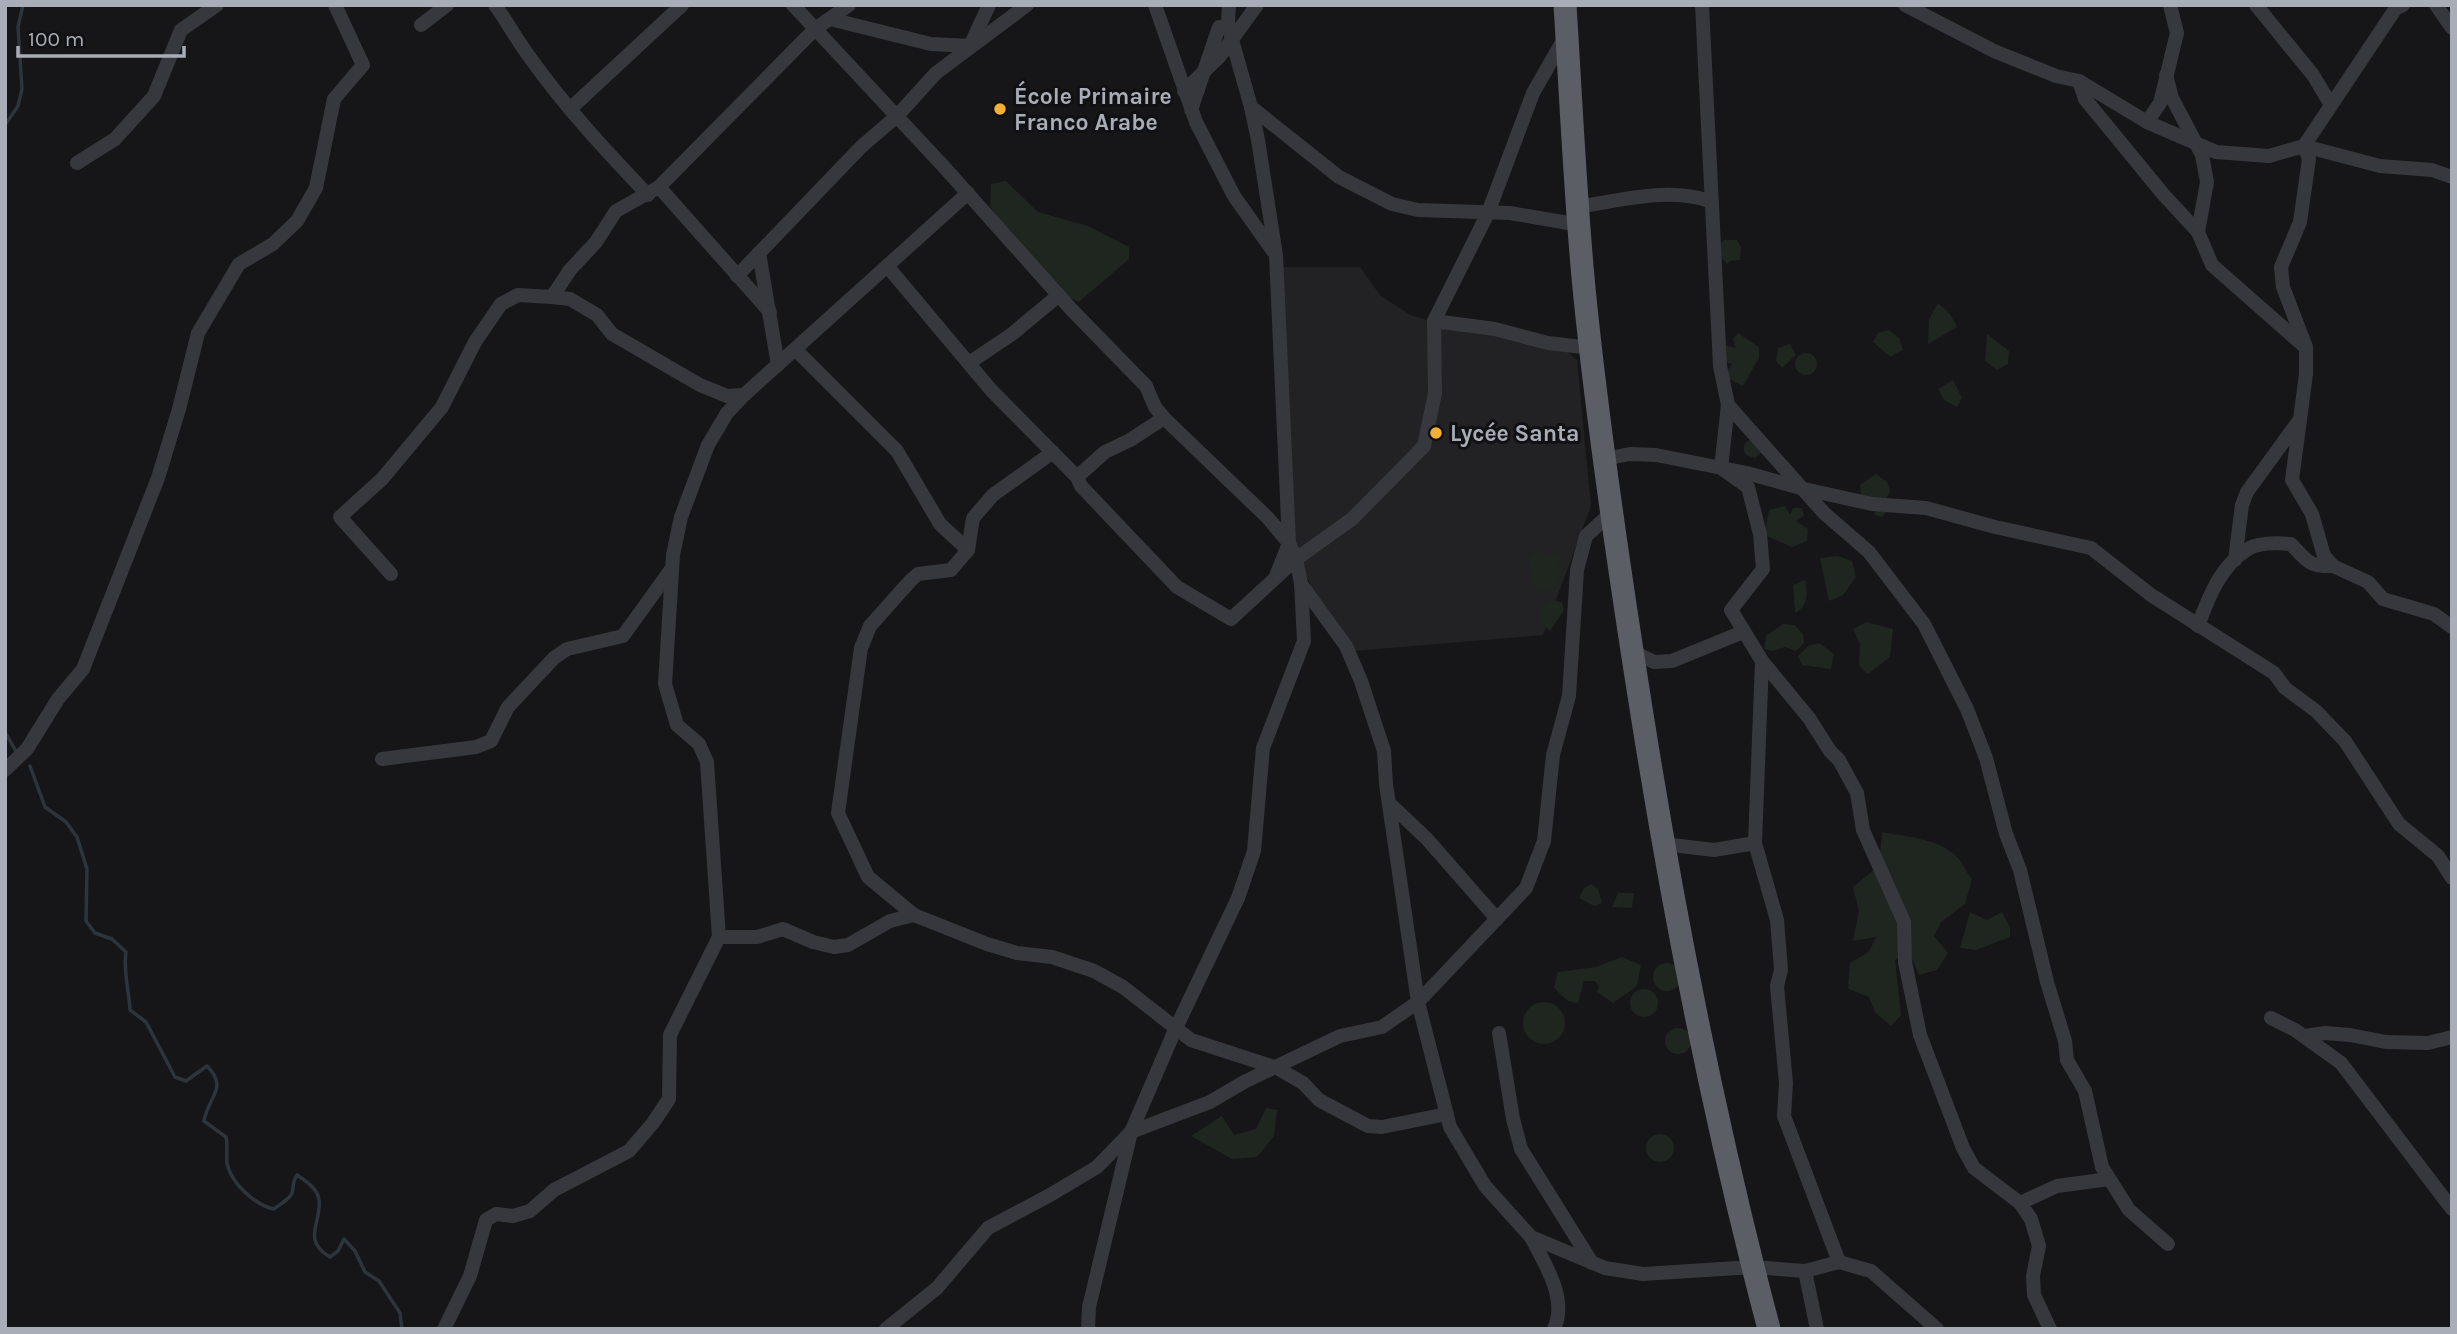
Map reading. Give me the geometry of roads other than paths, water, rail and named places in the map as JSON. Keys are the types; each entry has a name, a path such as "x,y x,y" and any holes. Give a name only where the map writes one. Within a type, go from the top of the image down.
{"highway":[{"path":"1565,5 1591,348 1611,513 1632,651 1663,844 1708,1073 1769,1329"}],"street":[{"path":"76,163 115,139 154,96 181,30 217,5"},
{"path":"5,770 27,749 58,699 83,669 158,478 198,333 239,264 273,244 297,221 316,188 334,99 363,65 335,5"},
{"path":"421,25 447,5"},
{"path":"495,5 529,58 600,145 653,191 770,312"},
{"path":"570,108 682,5"},
{"path":"793,5 1146,386 1155,407 1164,418 1268,518 1289,543 1296,559 1301,583 1304,641 1263,748 1254,851 1238,898 1175,1030 1131,1132 1089,1307 1088,1329"},
{"path":"552,297 570,270 596,242 615,211 653,191 815,29 849,5"},
{"path":"970,46 989,5"},
{"path":"737,276 862,146 897,116 936,73 1027,5"},
{"path":"1155,5 1191,110 1234,196 1276,255"},
{"path":"1228,5 1228,22 1258,140 1276,255 1289,543 1274,582"},
{"path":"1184,91 1232,40 1257,5"},
{"path":"1702,5 1720,366 1728,405 1721,468"},
{"path":"1905,5 1994,51 2056,76 2079,81 2147,121 2216,152 2269,156 2304,146 2380,166 2432,170 2452,177"},
{"path":"2147,121 2160,103 2177,33 2170,5"},
{"path":"2256,5 2313,75 2331,105"},
{"path":"2304,146 2396,8 2403,5"},
{"path":"2436,5 2452,28"},
{"path":"830,19 931,44 970,46"},
{"path":"1191,110 1219,27"},
{"path":"888,267 991,390 1077,477 1081,486 1177,587 1231,620 1296,559 1352,519 1424,446 1435,393 1434,321 1488,213 1533,93 1567,34"},
{"path":"2166,75 2172,98 2202,155 2207,182 2198,232"},
{"path":"2079,81 2085,99 2162,194 2198,232 2212,265 2306,347"},
{"path":"1251,107 1339,177 1392,204 1419,210 1579,216 1648,196 1691,195 1710,201"},
{"path":"2304,146 2309,159 2300,222 2281,267 2284,287 2306,347 2306,374 2292,480 2312,514 2324,556 2333,566 2368,582 2383,599 2434,614 2452,627"},
{"path":"444,1329 470,1276 486,1220 496,1214 513,1216 530,1211 554,1190 629,1151 653,1123 669,1099 670,1035 719,937 707,762 699,744 677,725 665,684 672,568 681,517 708,445 727,413 744,396 968,193"},
{"path":"759,253 778,365"},
{"path":"391,574 340,517 382,479 442,407 475,342 501,304 518,295 570,299 597,315 612,334 700,385 727,396 744,396"},
{"path":"969,363 1012,334 1059,295"},
{"path":"1434,321 1495,329 1548,343 1591,348"},
{"path":"796,350 897,451 940,524 968,550"},
{"path":"1728,405 1824,513 1869,552 1924,624 1967,709 1986,758 2006,834 2020,870 2047,982 2065,1041 2067,1060 2085,1091 2102,1167 2129,1210 2168,1244"},
{"path":"1077,477 1105,452 1164,418"},
{"path":"2235,560 2242,505 2247,492 2300,419"},
{"path":"1053,452 993,495 973,518 968,550 951,570 918,574 870,626 860,648 838,813 868,877 914,915 987,944 1017,953 1052,957 1094,971 1123,987 1191,1040 1277,1068 1303,1083 1319,1100 1368,1126 1382,1127 1447,1115"},
{"path":"1604,459 1630,454 1656,455 1872,504 1926,508 1995,527 2091,548 2151,595 2274,673 2284,688 2316,711 2345,741 2399,824 2438,856 2452,878"},
{"path":"1721,468 1748,487 1760,534 1763,569 1731,610 1762,661 1809,718 1839,760 1857,793 1863,830 1904,922 1905,962 1920,1035 1963,1148 1974,1168 2020,1203 2031,1219 2039,1246 2033,1276 2034,1295 2050,1329"},
{"path":"886,1329 937,1288 988,1228 1097,1167 1131,1132 1210,1101 1340,1036 1382,1027 1418,1002 1526,888 1544,841 1553,755 1569,696 1577,570 1586,536 1611,513"},
{"path":"2198,626 2211,592 2235,560 2250,547 2291,544 2308,562 2317,567 2333,566"},
{"path":"382,759 476,747 491,741 508,707 554,658 567,649 623,636 672,568"},
{"path":"1301,583 1346,646 1361,681 1384,751 1388,803 1418,1002 1450,1127 1485,1185 1531,1237 1554,1280 1559,1318 1553,1329"},
{"path":"1632,651 1654,662 1672,661 1743,632"},
{"path":"1762,661 1755,843 1777,919 1781,970 1777,986 1786,1083 1784,1116 1839,1262"},
{"path":"1388,803 1427,839 1497,919"},
{"path":"1663,844 1714,850 1755,843"},
{"path":"719,937 757,937 783,929 813,942 834,947 848,945 890,921 914,915"},
{"path":"2271,1018 2305,1037 2341,1063 2452,1209"},
{"path":"1499,1033 1513,1119 1521,1149 1592,1263"},
{"path":"2305,1037 2325,1033 2386,1042 2428,1043 2452,1037"},
{"path":"2020,1203 2057,1186 2109,1179"},
{"path":"1531,1237 1605,1268 1643,1274 1753,1267 1805,1271 1839,1262 1871,1271 1937,1329"},
{"path":"1805,1271 1817,1329"}],"waterway":[{"path":"5,125 18,106 22,89 18,27 23,5"},
{"path":"5,732 17,753"},
{"path":"30,766 45,807 66,822 77,837 87,869 86,921 95,933 112,939 126,952 130,1010 146,1022 175,1077 186,1081 207,1066 216,1080 217,1087 204,1121 226,1137 227,1164 234,1179 252,1198 274,1209 291,1195 297,1175 311,1186 319,1200 316,1244 330,1257 338,1251 344,1239 355,1251 365,1272 379,1281 400,1313 402,1329"}],"place":[{"name":"École Primaire Franco Arabe","path":"1000,109"},
{"name":"Lycée Santa","path":"1436,433"}]}
